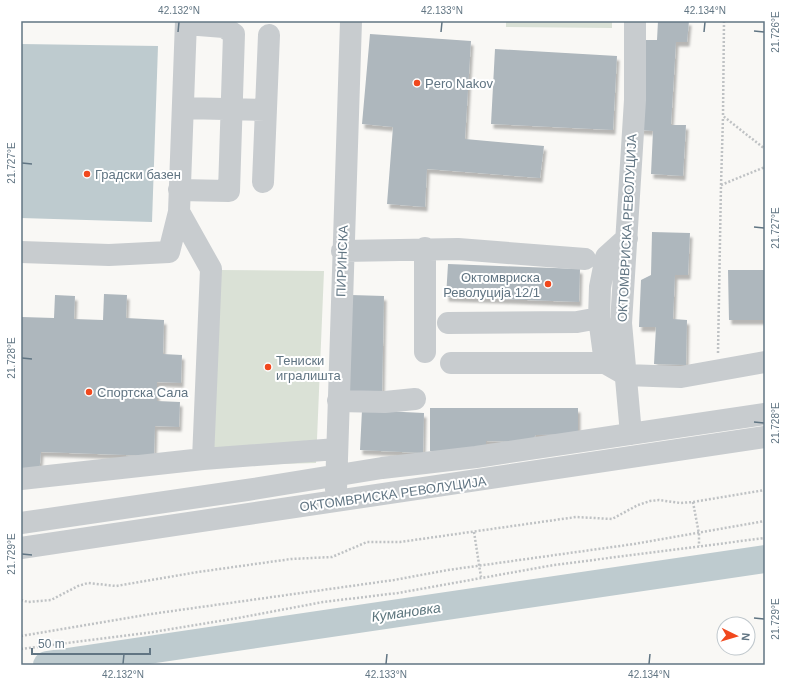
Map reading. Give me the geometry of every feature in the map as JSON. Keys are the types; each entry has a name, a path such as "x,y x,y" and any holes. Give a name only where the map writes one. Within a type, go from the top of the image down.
{"street":[{"name":"ПИРИНСКА","path":"336,501 342,251 351,21"},
{"name":"ОКТОМВРИСКА РЕВОЛУЦИЈА","path":"631,434 621,323 635,100 635,21"},
{"path":"21,252 109,255 169,252 178,212 186,22 224,27 234,34 229,191 179,190"},
{"path":"263,182 269,35"},
{"path":"183,108 265,110"},
{"path":"178,212 211,269 203,459"},
{"path":"605,363 599,318 600,287 606,257 627,238"},
{"path":"425,352 426,248"},
{"path":"342,251 426,248 585,258"},
{"path":"448,323 577,322 599,318"},
{"path":"451,363 605,363 626,374 681,377 765,362"},
{"path":"338,401 385,402 415,399"},
{"name":"ОКТОМВРИСКА РЕВОЛУЦИЈА","path":"21,523 382,468 476,457 765,414"},
{"name":"ОКТОМВРИСКА РЕВОЛУЦИЈА","path":"21,548 765,438"},
{"path":"21,479 203,459 337,449"}],"path":[{"path":"718,371 724,21"},
{"path":"723,116 765,149"},
{"path":"721,185 765,167"},
{"path":"21,600 28,602 51,600 78,586 88,583 116,586 198,572 291,559 332,557 367,542 400,542 576,517 612,518 638,505 659,500 680,503 693,502 765,490"},
{"path":"693,502 699,534 699,546"},
{"path":"21,636 151,614 394,580 699,534 765,521"},
{"path":"474,532 481,577"},
{"path":"21,648 161,630 323,602 398,593 554,565 765,538"}],"shaded area":[{"path":"506,21 612,21 612,28 506,27"},
{"name":"Градски базен","path":"21,44 158,46 152,222 21,218"},
{"name":"Тениски игралишта","path":"218,270 324,271 316,463 212,466"}],"building":[{"path":"658,21 689,21 687,42 676,42 671,125 686,125 683,176 651,174 653,131 640,130 645,40 657,40"},
{"name":"Pero Nakov","path":"370,34 471,41 465,139 544,146 540,178 427,169 425,207 387,204 393,127 362,124"},
{"path":"495,49 617,56 613,130 491,124"},
{"path":"652,232 690,233 688,275 675,275 673,319 687,320 686,365 654,364 656,327 639,327 641,280 651,275"},
{"path":"448,264 580,269 579,302 446,297"},
{"path":"728,270 765,270 765,320 729,320"},
{"name":"Спортска Сала","path":"104,294 127,295 126,318 164,320 163,354 182,355 181,383 157,382 157,401 180,402 179,427 155,426 154,456 41,452 39,475 21,475 22,317 54,318 55,295 75,296 74,319 103,320"},
{"path":"351,295 384,296 382,396 349,396"},
{"path":"430,408 578,408 578,434 536,435 530,442 486,441 486,451 430,451"},
{"path":"362,410 424,413 423,453 360,450"}],"waterway":[{"name":"Кумановка","path":"47,665 765,559"}],"place":[{"name":"Pero Nakov","path":"417,83"},
{"name":"Градски базен","path":"87,174"},
{"name":"Октомвриска Револуција 12/1","path":"548,284"},
{"name":"Тениски игралишта","path":"268,367"},
{"name":"Спортска Сала","path":"89,392"}]}
